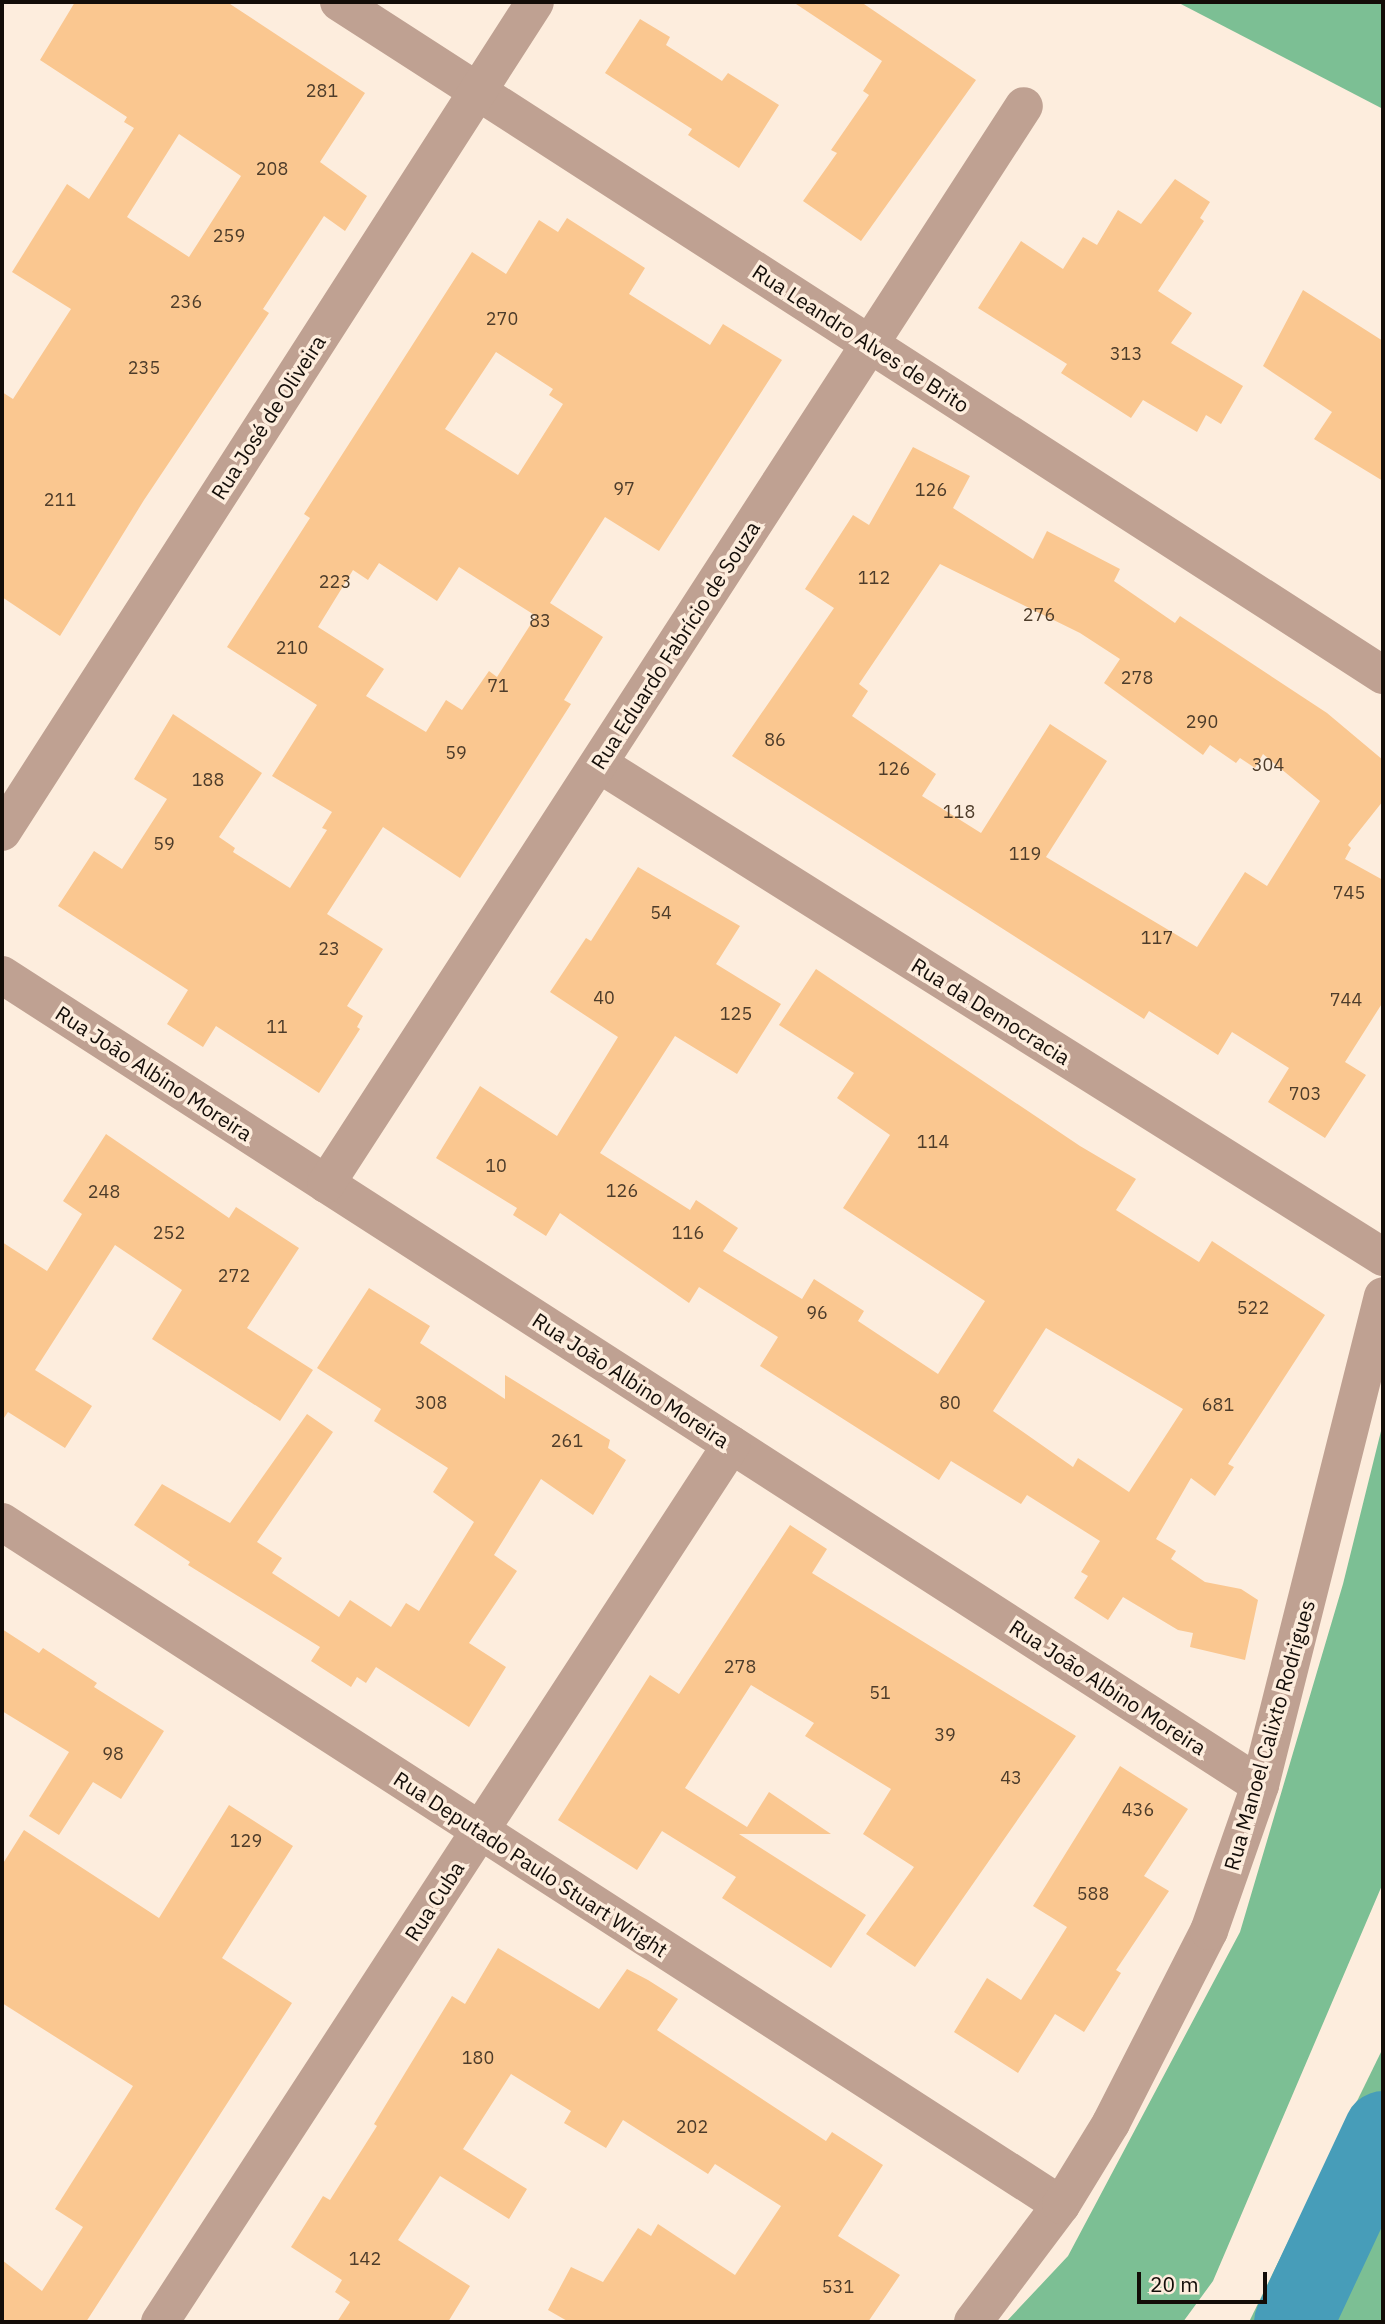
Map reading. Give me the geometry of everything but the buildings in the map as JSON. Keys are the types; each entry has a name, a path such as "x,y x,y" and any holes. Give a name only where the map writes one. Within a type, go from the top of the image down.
{"street":[{"name":"Rua Leandro Alves de Brito","path":"339,2 1383,675"},
{"name":"Rua José de Oliveira","path":"2,832 535,2"},
{"name":"Rua Eduardo Fabrício de Souza","path":"326,1184 1024,106"},
{"name":"Rua da Democracia","path":"598,764 1383,1257"},
{"name":"Rua João Albino Moreira","path":"2,975 1260,1785"},
{"name":"Rua Manoel Calixto Rodrigues","path":"973,2322 1061,2205 1168,2019 1218,1909 1260,1785 1383,1296"},
{"name":"Rua Cuba","path":"160,2322 731,1445"},
{"name":"Rua Deputado Paulo Stuart Wright","path":"2,1522 1061,2205"}],"green space":[{"path":"1177,2 1383,2 1383,109"},
{"path":"1383,1423 1383,1883 1213,2281 1183,2322 1006,2322 1068,2256 1240,1932 1343,1584"},
{"path":"1383,2048 1383,2322 1249,2322"}],"waterway":[{"path":"1293,2322 1383,2130"}]}
